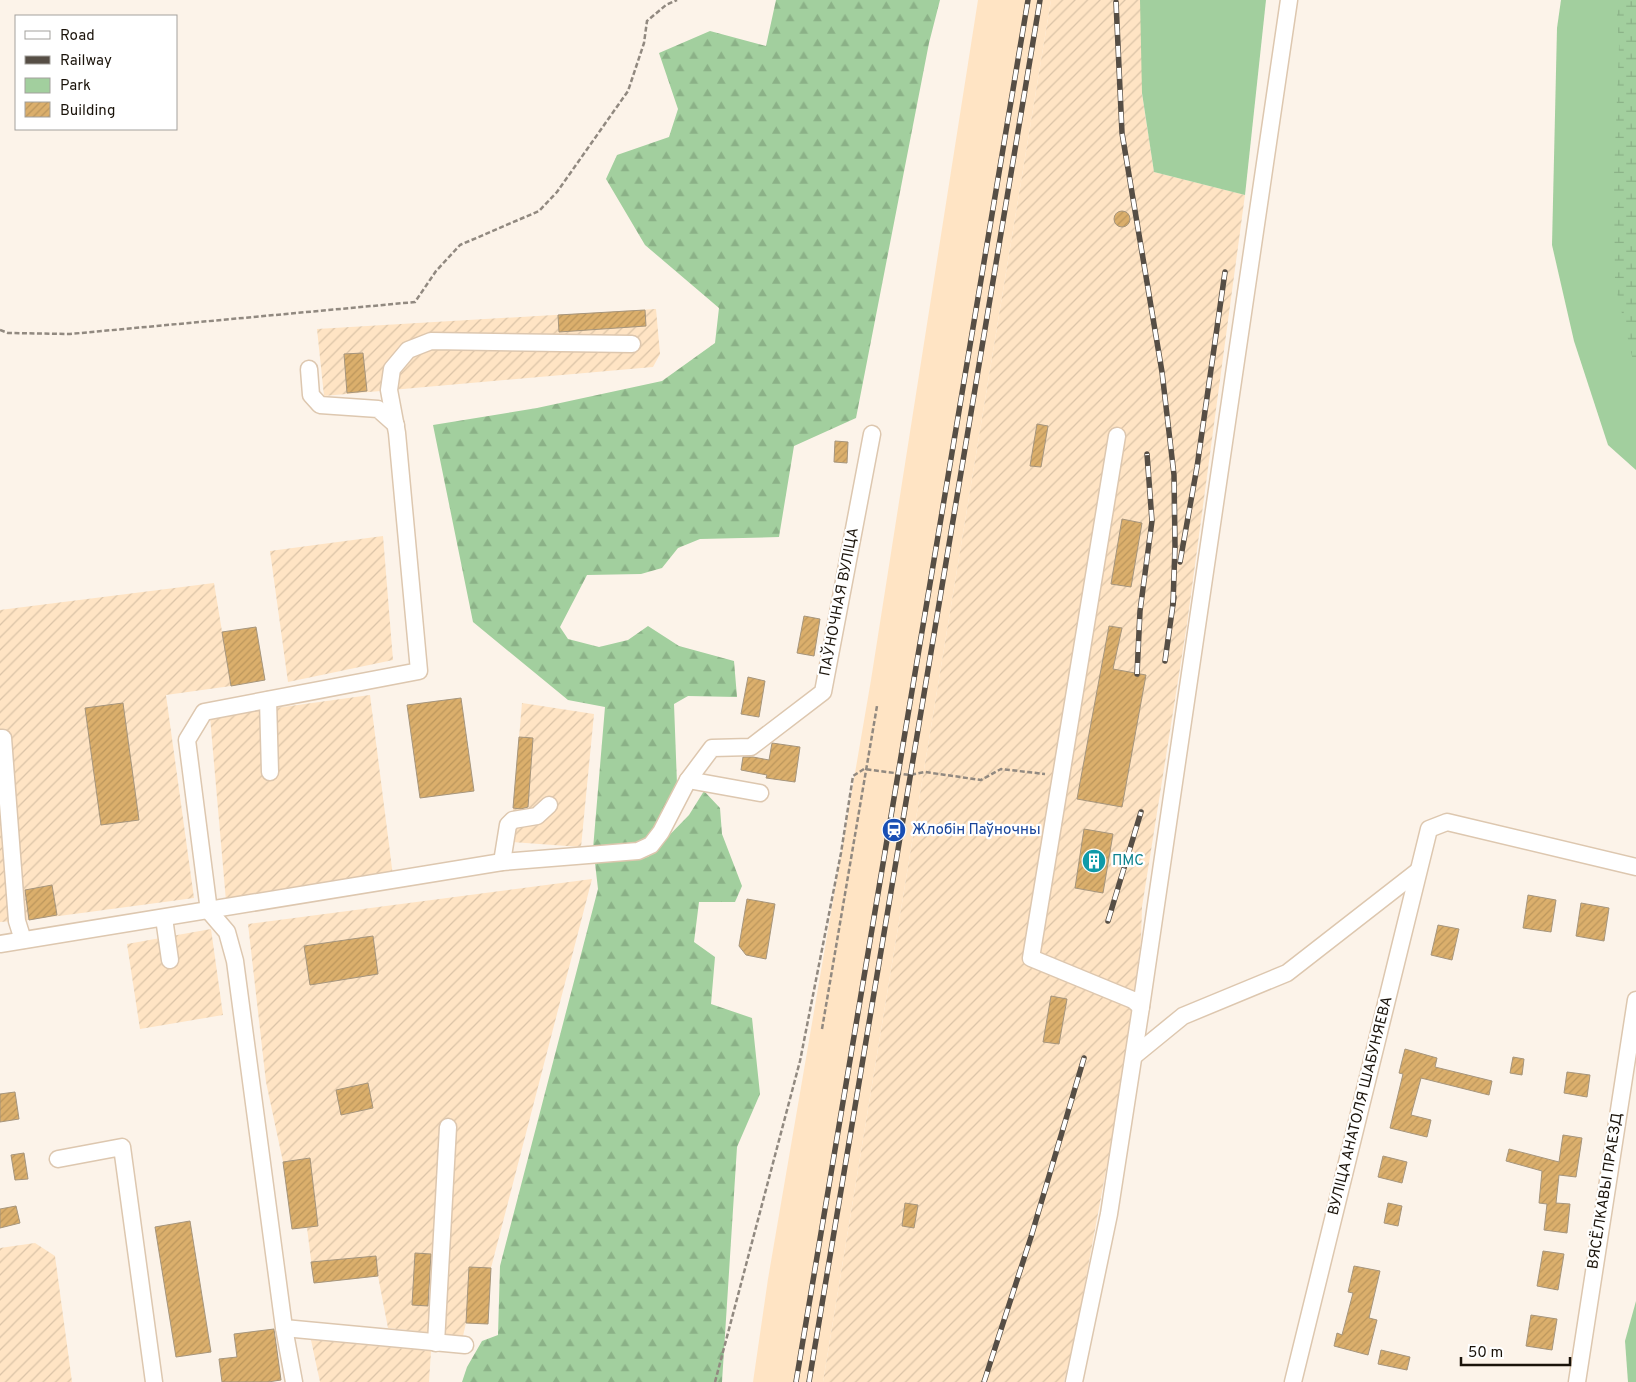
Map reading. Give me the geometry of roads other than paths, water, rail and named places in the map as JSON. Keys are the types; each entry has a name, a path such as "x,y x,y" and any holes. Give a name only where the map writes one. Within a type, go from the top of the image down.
{"street":[{"path":"1074,1382 1109,1214 1134,1056 1289,0"},
{"path":"294,1382 284,1328 235,961 227,932 209,910 187,740 204,712 419,671 396,425 390,390 392,369 408,350 431,342 632,344"},
{"path":"309,368 311,395 320,405 378,409 396,425"},
{"name":"ПАЎНОЧНАЯ ВУЛІЦА","path":"688,780 712,748 751,747 823,692 872,434"},
{"path":"1117,436 1031,958 1133,1000 1141,1007"},
{"path":"268,700 270,772"},
{"path":"0,738 3,738 18,920 23,940"},
{"path":"0,944 502,862 638,851 651,845 661,832 688,780 760,793"},
{"path":"502,862 508,825 513,820 537,816 549,805"},
{"name":"ВУЛІЦА АНАТОЛЯ ШАБУНЯЕВА","path":"1293,1382 1429,829 1447,822 1636,867"},
{"path":"1134,1056 1183,1016 1287,973 1418,871"},
{"path":"164,918 170,960"},
{"name":"ВЯСЁЛКАВЫ ПРАЕЗД","path":"1577,1382 1636,1000"},
{"path":"436,1342 448,1127"},
{"path":"58,1159 122,1147 154,1382"},
{"path":"284,1328 465,1345"}],"railway":[{"path":"796,1382 1028,0"},
{"path":"809,1382 1040,0"},
{"path":"1116,2 1122,133 1162,372 1174,475 1175,546 1173,604"},
{"path":"1180,562 1197,467 1225,272"},
{"path":"1137,674 1140,611 1152,521 1147,454"},
{"path":"1165,661 1174,597"},
{"path":"1108,921 1141,812"},
{"path":"984,1382 1031,1237 1084,1058"}],"place":[{"name":"Жлобін Паўночны","path":"894,830"},
{"name":"ПМС","path":"1094,861"}]}
